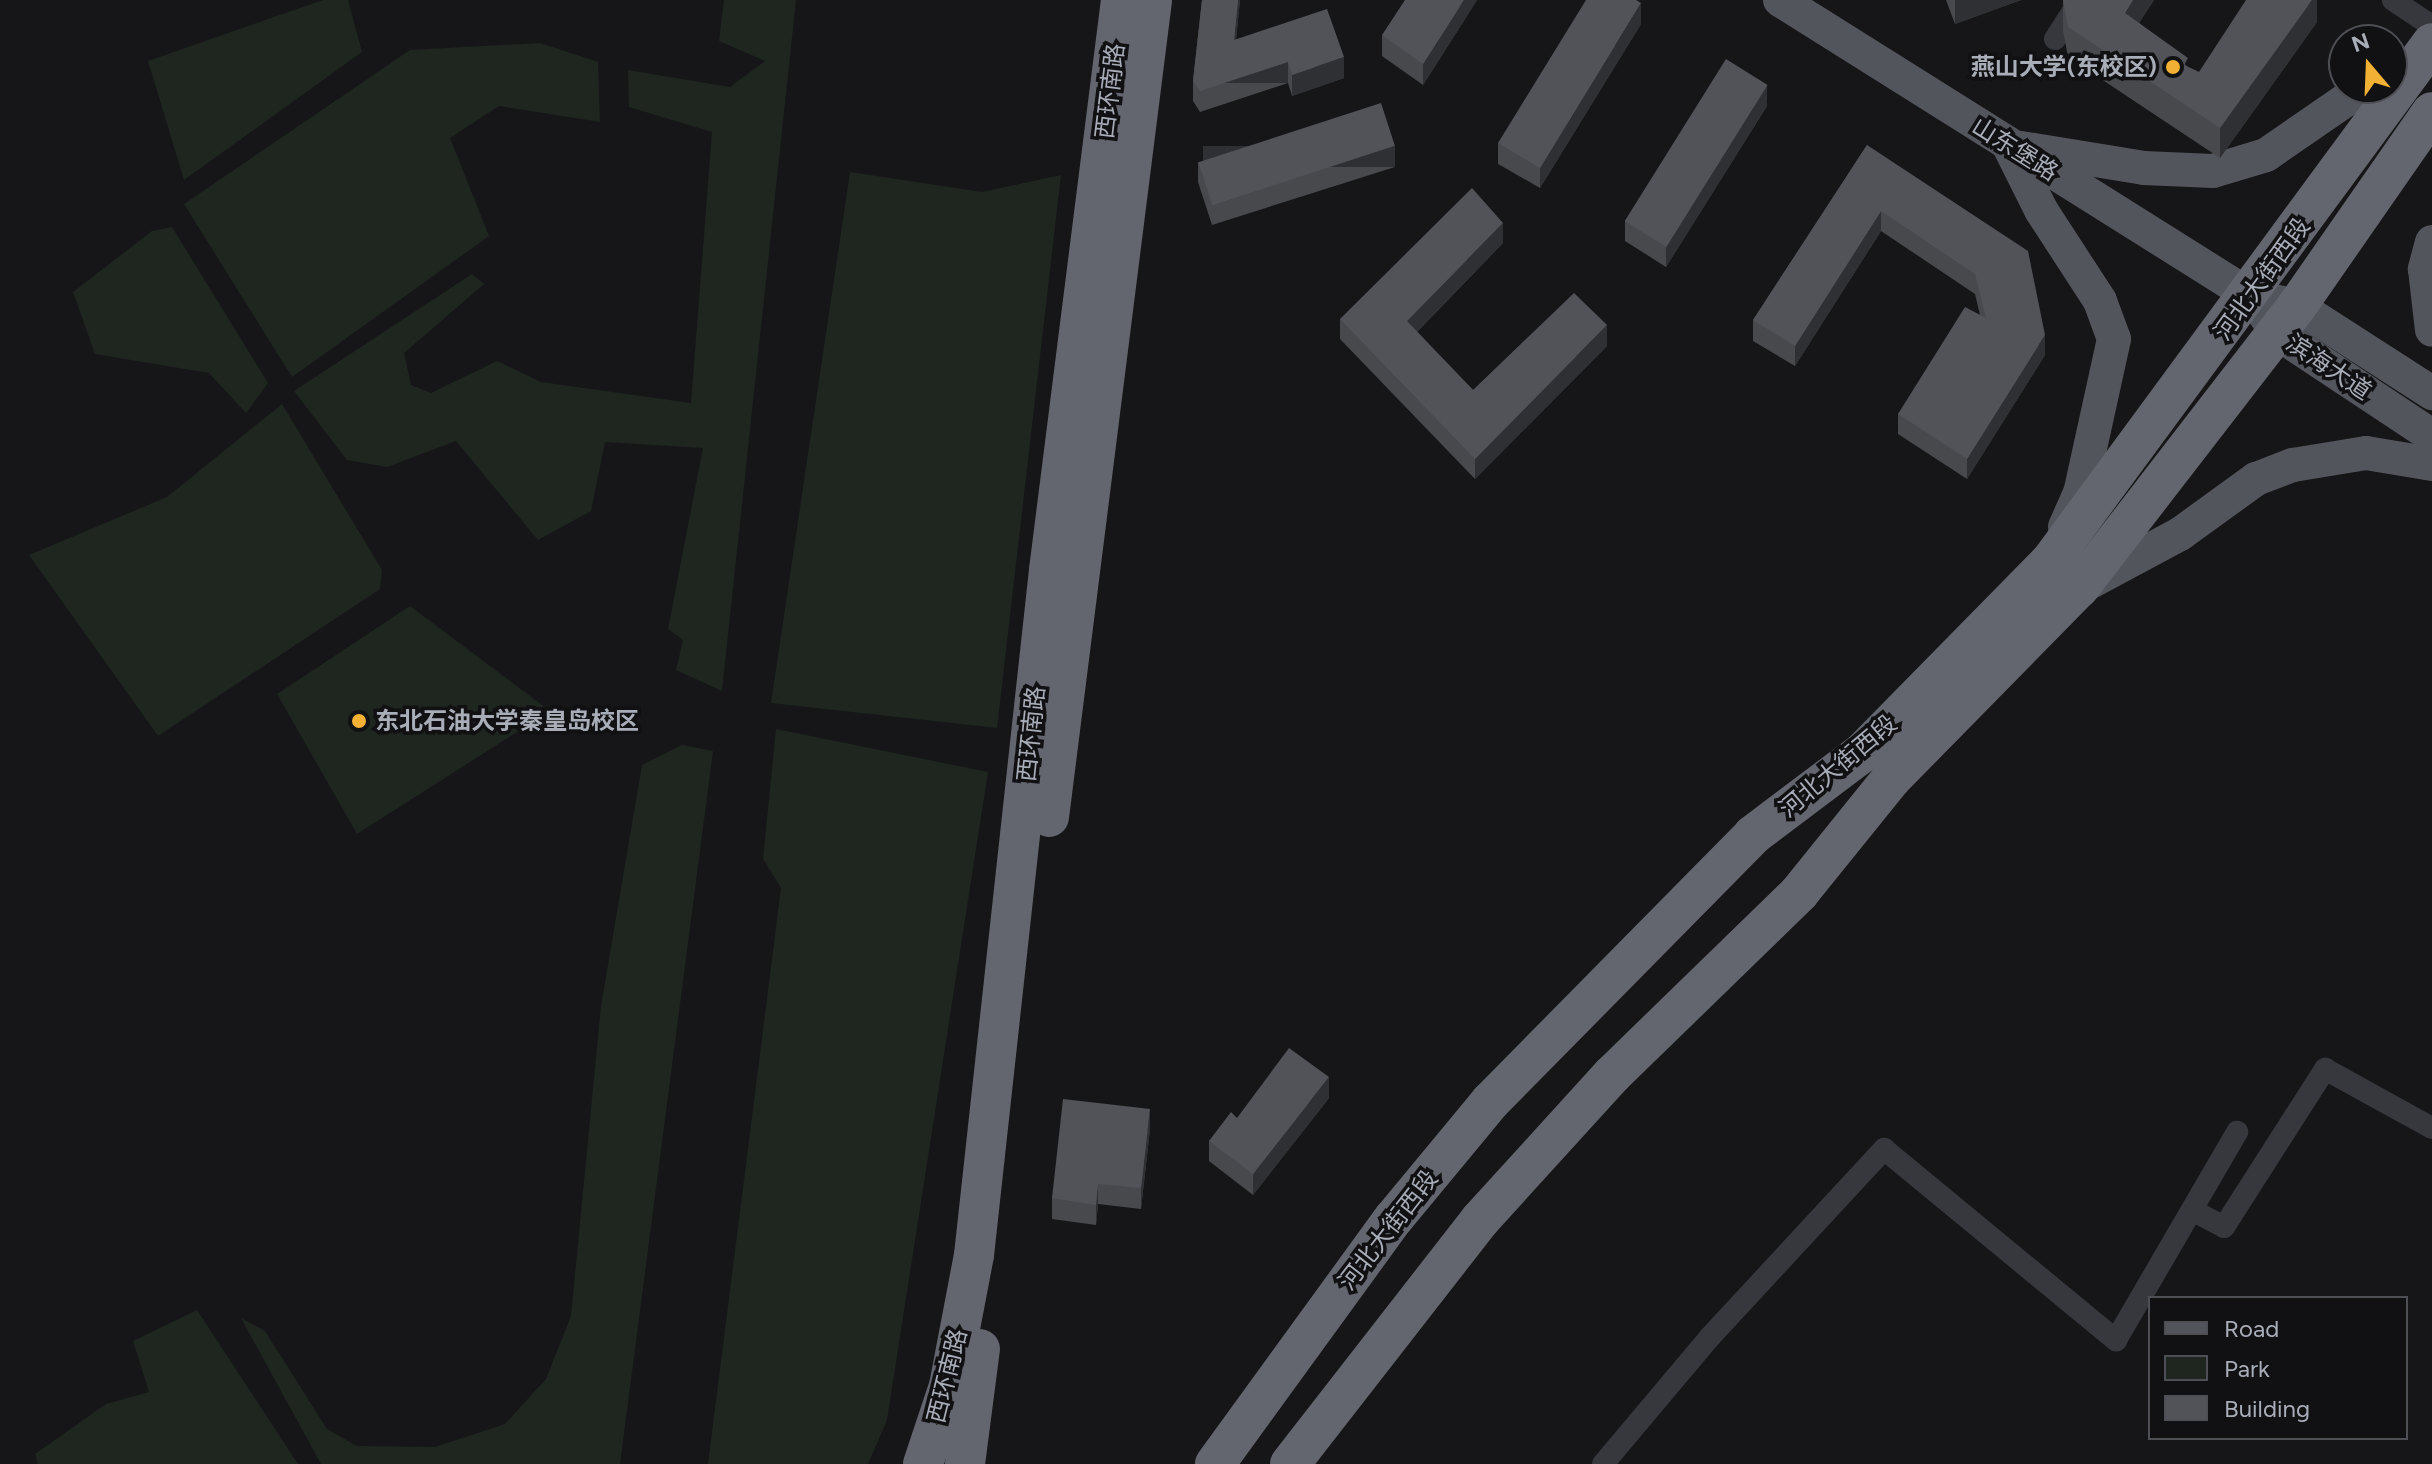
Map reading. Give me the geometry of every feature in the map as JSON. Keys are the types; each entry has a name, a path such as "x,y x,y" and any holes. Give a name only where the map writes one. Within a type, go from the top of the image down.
{"highway":[{"name":"西环南路","path":"923,1464 949,1386 974,1255 1049,570 1121,0"},
{"name":"西环南路","path":"965,1464 1152,0"},
{"name":"河北大街西段","path":"1215,1464 1394,1218 1490,1102 1753,835 1863,752 2064,575 2251,296 2431,39"},
{"name":"河北大街西段","path":"1290,1464 1480,1220 1613,1074 1799,893 2064,575 2287,319 2432,112"}],"main road":[{"name":"山东堡路","path":"1780,0 2251,296"},
{"path":"2408,57 2431,39"},
{"path":"2009,146 2144,168 2213,171 2266,155 2340,104"},
{"path":"2009,146 2041,210 2100,301 2114,339 2064,575"},
{"path":"2432,242 2425,269 2432,330"},
{"name":"滨海大道","path":"2251,296 2287,319 2432,393"},
{"name":"滨海大道","path":"2287,319 2432,436"},
{"path":"2064,575 2180,534 2256,479 2293,465 2366,453 2432,464"}],"street":[{"path":"2055,39 2080,0"},
{"path":"2393,0 2431,39"},
{"path":"2192,1210 2224,1227 2325,1069 2432,1128"},
{"path":"1603,1464 1709,1338 1884,1149 2116,1340 2237,1132"}],"green space":[{"path":"323,0 348,0 362,52 184,180 148,61"},
{"path":"724,0 796,0 722,691 676,670 683,640 668,629 703,448 605,442 591,511 538,540 456,441 387,467 347,460 294,391 472,274 484,284 404,353 411,385 431,393 497,361 541,382 691,403 712,132 629,107 628,70 730,87 765,61 719,41"},
{"path":"540,43 598,62 600,122 499,106 450,138 489,236 292,377 184,204 410,50"},
{"path":"850,172 982,192 1061,175 997,728 771,703"},
{"path":"172,227 268,383 246,413 209,373 95,354 73,292 152,231"},
{"path":"282,404 382,570 380,589 158,736 29,555 167,497"},
{"path":"410,606 550,711 357,834 277,694"},
{"path":"776,729 988,772 887,1420 868,1464 708,1464 781,888 763,859"},
{"path":"682,745 713,751 620,1464 321,1464 241,1318 265,1331 327,1429 357,1446 435,1447 505,1424 546,1379 571,1316 601,1006 642,765"},
{"path":"197,1310 298,1464 38,1464 35,1454 106,1404 149,1392 133,1341"}],"building":[{"path":"1202,0 1238,0 1234,40 1327,9 1344,57 1292,75 1288,62 1200,91 1193,81"},
{"path":"1405,0 1464,0 1423,64 1382,35"},
{"path":"1586,0 1636,0 1641,3 1540,168 1498,143"},
{"path":"2063,0 2133,0 2125,13 2188,58 2184,65 2199,72 2246,0 2312,0 2220,128 2068,27"},
{"path":"1726,59 1768,85 1666,247 1625,221"},
{"path":"1381,103 1395,146 1212,205 1198,162"},
{"path":"1867,145 2028,251 2045,335 1967,459 1898,414 1965,307 1986,318 1975,274 1881,211 1795,346 1753,320"},
{"path":"1472,188 1503,223 1407,321 1473,390 1574,293 1607,325 1475,459 1340,319"},
{"path":"1289,1048 1329,1077 1253,1174 1209,1141 1231,1112 1237,1118"},
{"path":"1063,1099 1150,1109 1141,1188 1098,1184 1096,1205 1052,1198"}],"place":[{"name":"燕山大学(东校区)","path":"2173,67"},
{"name":"东北石油大学秦皇岛校区","path":"359,721"}]}
